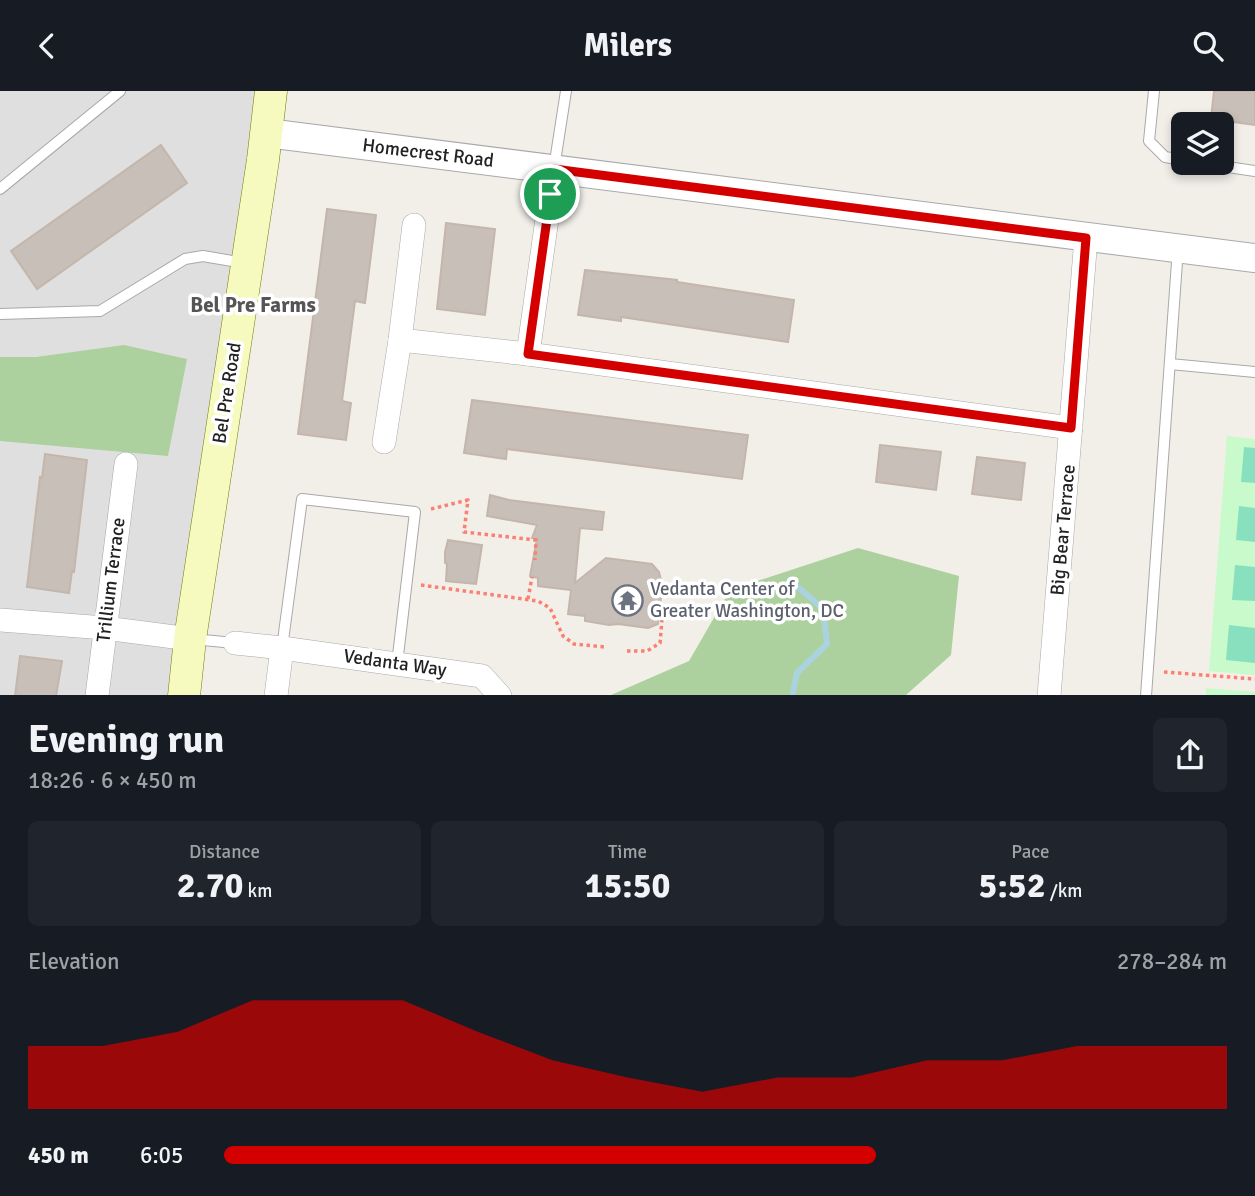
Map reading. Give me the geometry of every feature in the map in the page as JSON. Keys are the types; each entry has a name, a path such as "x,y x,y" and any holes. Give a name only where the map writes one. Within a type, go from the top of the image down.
{"main road":[{"name":"Bel Pre Road","path":"184,695 271,91"}],"street":[{"name":"Homecrest Road","path":"267,133 1255,258"},
{"path":"528,354 554,169"},
{"path":"384,442 414,225"},
{"name":"Big Bear Terrace","path":"1049,695 1086,238"},
{"path":"400,339 1071,428"},
{"name":"Trillium Terrace","path":"97,695 126,464"},
{"path":"0,620 105,628 190,639"},
{"name":"Vedanta Way","path":"235,643 482,676 500,695"},
{"path":"276,695 282,648"}],"lane":[{"path":"0,189 120,91"},
{"path":"554,169 566,91"},
{"path":"1154,91 1149,141 1165,157 1171,158"},
{"path":"1234,168 1255,171"},
{"path":"1146,695 1178,249"},
{"path":"0,314 100,311 185,259 203,255 247,264"},
{"path":"1170,363 1255,372"},
{"path":"282,648 302,499 415,512 397,664"},
{"path":"190,639 235,643"}],"path":[{"path":"415,512 468,500 464,532 536,540 535,560"},
{"path":"528,599 532,577"},
{"path":"407,583 538,601 550,608 564,636 574,644 605,647"},
{"path":"627,651 648,652 660,643 662,621"},
{"path":"1148,671 1255,680"}],"shaded area":[{"path":"0,91 271,91 184,695 0,695"}],"green space":[{"path":"124,345 187,359 168,456 0,441 0,357 36,357"},
{"path":"1227,436 1255,439 1255,675 1209,671"},
{"path":"1244,447 1255,448 1255,483 1241,482"},
{"path":"1239,506 1255,508 1255,542 1236,540"},
{"path":"858,548 959,576 951,655 906,695 611,695 689,661 730,590"},
{"path":"1235,565 1255,567 1255,601 1232,600"},
{"path":"1229,625 1255,628 1255,663 1226,660"},
{"path":"1206,688 1255,692 1255,695 1206,695"}],"building":[{"path":"1214,91 1255,91 1255,125 1234,122 1234,112 1212,112"},
{"path":"161,145 187,183 37,289 11,251"},
{"path":"327,209 376,215 365,303 355,301 342,401 351,403 346,440 298,434"},
{"path":"446,223 495,229 485,315 437,309"},
{"path":"585,270 677,280 794,300 788,342 621,317 621,321 578,315"},
{"path":"472,400 748,435 742,479 507,449 506,459 464,453"},
{"path":"880,445 941,452 936,490 876,482"},
{"path":"45,454 87,460 74,572 72,571 69,593 27,587"},
{"path":"977,457 1025,463 1021,500 972,494"},
{"path":"490,495 509,500 604,512 602,530 580,528 575,583 606,558 652,564 659,572 662,584 658,593 661,598 658,624 648,628 609,625 585,621 585,616 568,614 571,590 538,586 538,578 530,576 537,539 532,538 537,525 487,516"},
{"path":"448,540 482,545 476,584 446,581 445,552"},
{"path":"20,656 62,661 56,695 15,695"}],"waterway":[{"path":"790,580 823,609 827,644 797,673 792,695"}],"place":[{"name":"Vedanta Center of Greater Washington, DC","path":"627,600"}],"district":[{"name":"Bel Pre Farms","path":"253,305"}],"route":[{"path":"554,169 1086,238 1071,428 528,354 550,194 554,169"}]}
